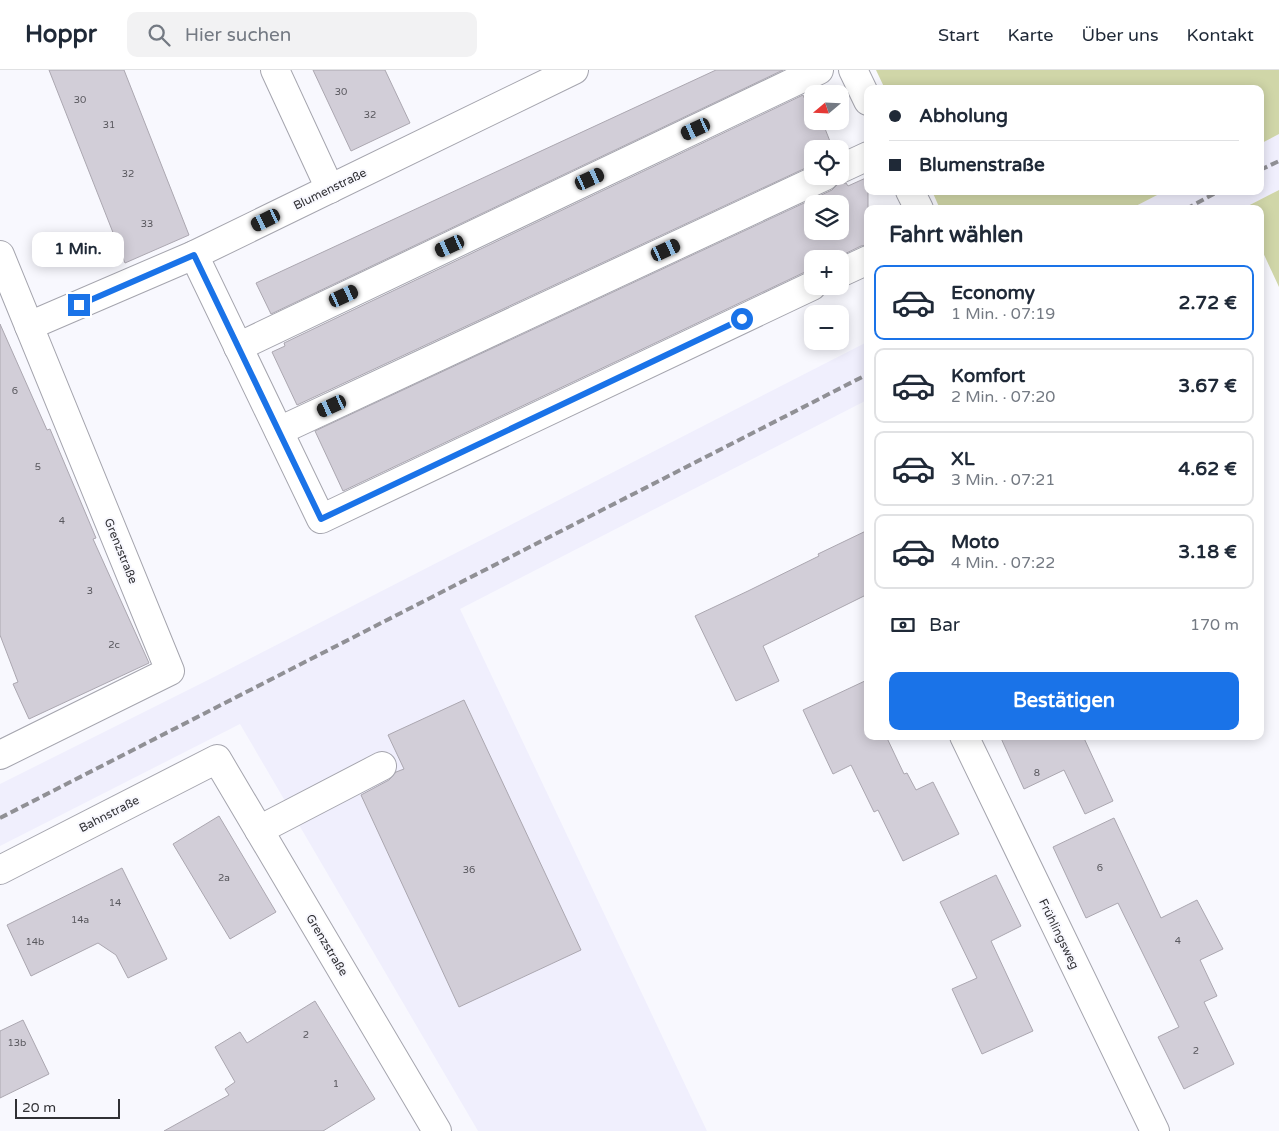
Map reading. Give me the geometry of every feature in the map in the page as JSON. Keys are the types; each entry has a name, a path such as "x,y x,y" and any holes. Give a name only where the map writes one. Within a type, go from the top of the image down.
{"street":[{"path":"275,70 330,189"},
{"name":"Blumenstraße","path":"29,326 194,255 574,70"},
{"path":"238,347 819,70"},
{"path":"853,70 864,93"},
{"path":"849,165 864,158"},
{"path":"279,431 806,185"},
{"name":"Grenzstraße","path":"0,255 170,672 0,755"},
{"path":"194,255 321,519 804,290"},
{"path":"849,269 864,262"},
{"name":"Frühlingsweg","path":"966,740 1155,1131"},
{"name":"Grenzstraße","path":"217,759 436,1131"},
{"name":"Bahnstraße","path":"0,870 217,759"},
{"path":"259,830 382,766"}],"shaded area":[{"path":"1279,134 1279,190 1250,205 1138,205 1157,195 1264,195 1264,142"},
{"path":"864,344 864,402 460,609 707,1131 478,1131 240,724 0,846 0,784 212,678"}],"green space":[{"path":"876,70 1279,70 1279,134 1264,142 1264,85 883,85"},
{"path":"1279,190 1279,287 1264,255 1264,205 1250,205"},
{"path":"934,195 1157,195 1138,205 938,205"}],"building":[{"path":"49,70 124,70 189,235 125,263"},
{"path":"313,70 385,70 410,123 351,151"},
{"path":"716,70 783,70 271,314 256,283"},
{"path":"803,95 804,130 826,130 829,140 804,140 804,169 297,405 272,352 285,346 284,343"},
{"path":"864,179 864,195 868,195 868,205 864,205 864,246 849,252 849,250 804,250 804,272 343,491 315,431 804,203 804,240 849,240 849,195 821,195 832,190 837,185 848,186"},
{"path":"0,324 47,430 50,429 96,538 93,539 149,663 29,719 13,684 18,682 0,635"},
{"path":"864,532 864,596 763,646 779,681 736,701 695,616 819,556 818,554"},
{"path":"864,681 864,740 888,740 904,774 907,773 916,790 933,782 959,834 903,861 878,810 874,812 851,765 833,774 803,710"},
{"path":"464,700 581,950 459,1007 361,795 389,780 396,772 404,769 388,735"},
{"path":"1002,740 1085,740 1113,801 1085,814 1064,770 1024,789"},
{"path":"219,816 276,912 230,939 173,844"},
{"path":"1114,818 1161,918 1197,900 1223,949 1200,960 1217,996 1204,1002 1234,1064 1184,1089 1158,1037 1179,1027 1118,903 1086,918 1053,847"},
{"path":"122,868 167,959 128,978 116,955 98,943 31,976 7,925"},
{"path":"996,875 1021,926 991,941 1033,1031 982,1054 952,989 977,978 940,902"},
{"path":"315,1001 375,1099 323,1131 164,1131 229,1095 225,1089 235,1082 215,1047 240,1032 247,1043"},
{"path":"23,1020 49,1074 0,1098 0,1031"}],"railway":[{"path":"1264,168 1279,161"},
{"path":"1193,205 1212,195"},
{"path":"0,818 864,376"}],"route":[{"path":"79,305 194,255 321,519 742,319"}]}
